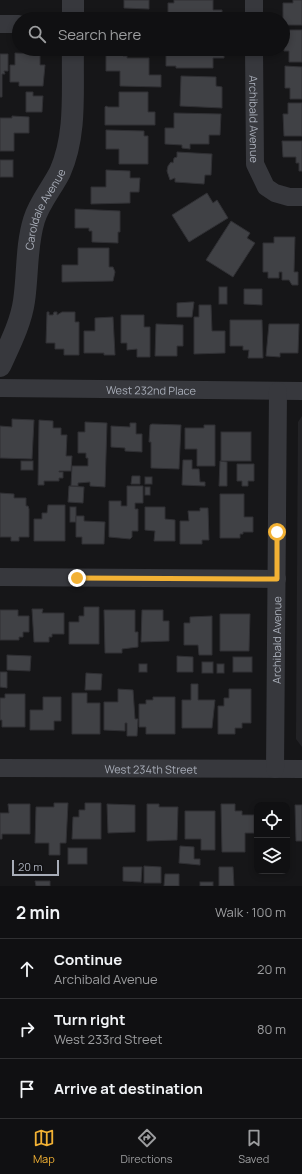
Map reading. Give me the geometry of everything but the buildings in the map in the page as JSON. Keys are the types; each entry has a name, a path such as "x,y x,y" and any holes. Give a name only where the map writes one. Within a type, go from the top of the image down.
{"street":[{"path":"73,0 73,12"},
{"path":"254,0 254,12"},
{"path":"0,24 12,24"},
{"name":"Caroldale Avenue","path":"0,366 12,339 24,303 29,246 34,219 60,172 69,145 72,117 73,56"},
{"name":"Archibald Avenue","path":"254,56 255,164 266,187 275,193 289,197 302,197"},
{"name":"West 232nd Place","path":"0,388 302,391"},
{"name":"Archibald Avenue","path":"275,769 278,391"},
{"path":"0,577 277,579"},
{"name":"West 234th Street","path":"0,768 302,769"}],"shaded area":[{"path":"302,416 302,747 296,739 298,422"}],"route":[{"path":"77,578 277,579 277,532"}]}
